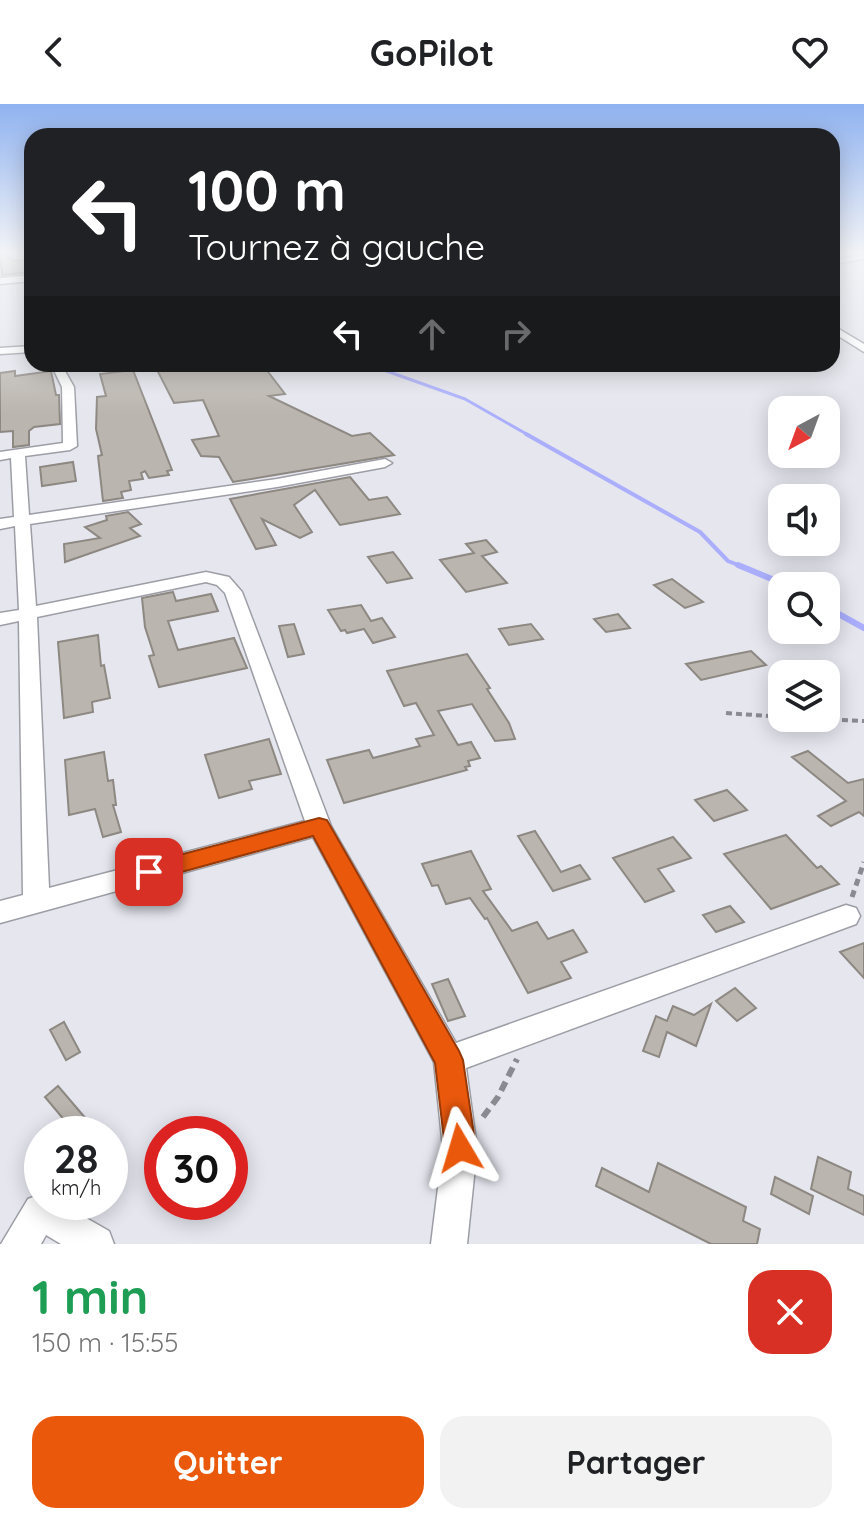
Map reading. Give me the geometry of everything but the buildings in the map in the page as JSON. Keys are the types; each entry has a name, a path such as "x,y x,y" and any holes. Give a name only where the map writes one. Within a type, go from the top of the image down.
{"street":[{"path":"840,329 849,328"},
{"path":"840,333 864,348"},
{"path":"0,351 24,350"},
{"path":"36,902 24,521 9,455 63,448 72,442 68,387 60,372"},
{"path":"0,524 277,483 385,463"},
{"path":"0,619 206,577 223,581 233,592 319,826 449,1060 460,1148 449,1244"},
{"path":"0,912 319,826"},
{"path":"449,1060 846,916"},
{"path":"19,1244 41,1212 96,1244"}],"path":[{"path":"726,713 768,716"},
{"path":"840,720 864,721"},
{"path":"846,916 864,862"},
{"path":"460,1148 498,1097 532,1030"}],"waterway":[{"path":"389,372 465,399 530,436"},
{"path":"526,434 700,532 728,561 738,565"},
{"path":"738,565 743,567"},
{"path":"738,565 768,577"},
{"path":"840,615 864,628"}],"route":[{"path":"149,872 319,826 449,1060 460,1148"}]}
